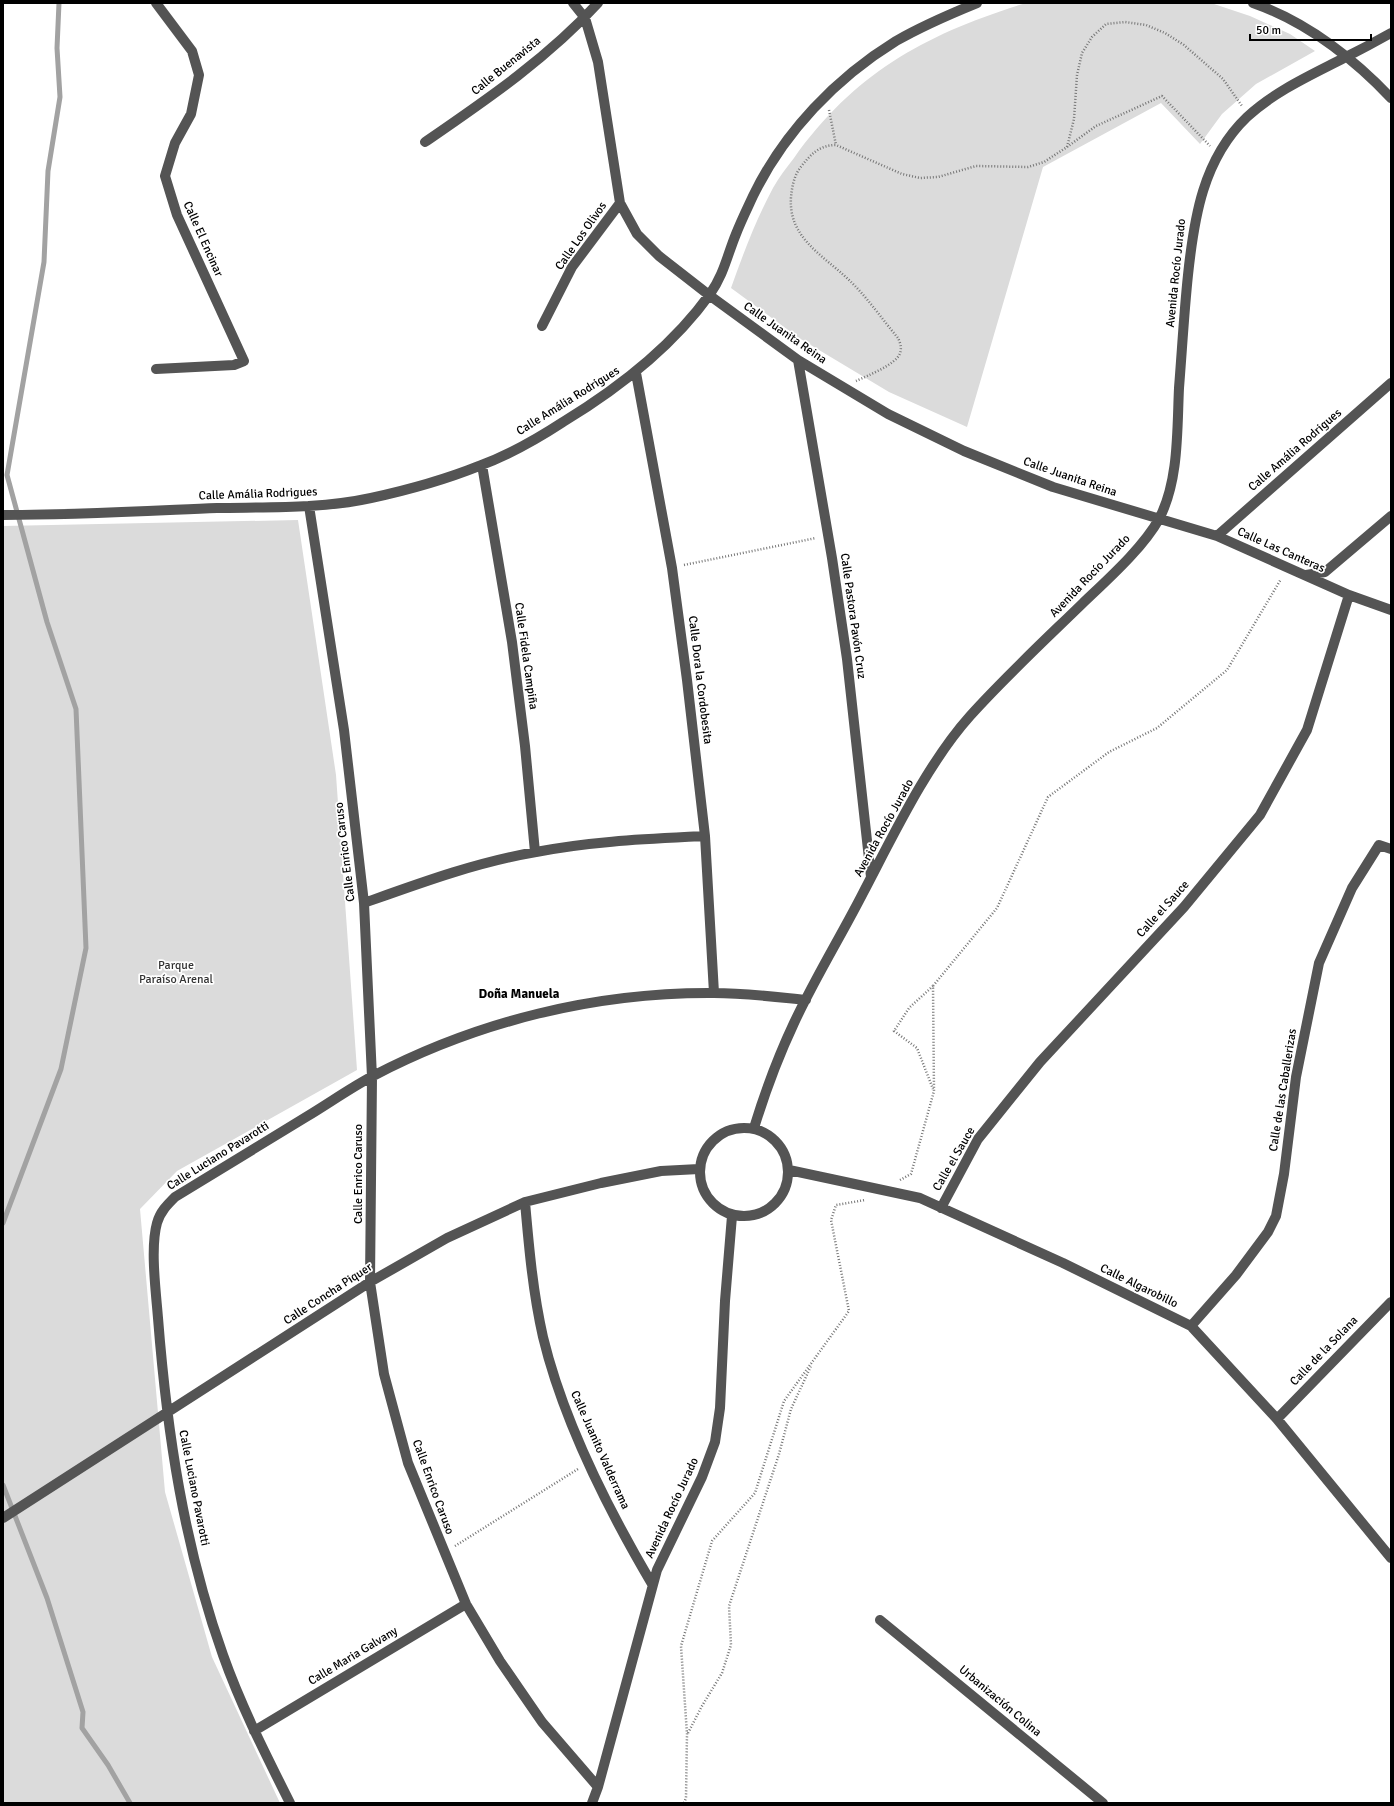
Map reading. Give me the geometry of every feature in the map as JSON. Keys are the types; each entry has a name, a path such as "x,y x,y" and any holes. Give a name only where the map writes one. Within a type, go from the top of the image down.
{"street":[{"name":"Calle El Encinar","path":"156,3 192,51 199,75 191,114 174,143 165,176 177,216 244,361 234,365 156,369"},
{"name":"Calle Juanita Reina","path":"573,3 585,18 598,62 620,203 637,234 659,256 709,295 798,360 888,414 964,451 1053,487 1159,519"},
{"name":"Calle Buenavista","path":"425,142 502,89 585,18 598,3"},
{"name":"Calle Amália Rodrigues","path":"3,515 53,515 308,506 368,499 426,485 482,465 535,440 636,373 673,336 709,295 723,275 736,234 754,193 791,134 826,95 852,72 896,41 927,25 977,3"},
{"path":"1254,3 1295,22 1348,57 1391,98"},
{"name":"Avenida Rocío Jurado","path":"754,1128 765,1093 794,1022 918,791 967,719 1017,666 1110,578 1136,550 1159,519 1170,487 1176,448 1184,310 1194,223 1200,199 1218,154 1232,134 1249,116 1292,85 1348,57 1391,33"},
{"name":"Calle Los Olivos","path":"542,326 572,267 620,203"},
{"name":"Calle Pastora Pavón Cruz","path":"798,360 829,535 847,659 872,877"},
{"name":"Calle Dora la Cordobesita","path":"636,373 672,568 693,725 705,836 714,993"},
{"name":"Calle Amália Rodrigues","path":"1217,536 1391,383"},
{"name":"Calle Fidela Campiña","path":"482,465 512,642 525,746 534,852"},
{"name":"Calle Enrico Caruso","path":"308,506 344,730 364,903 372,1077 370,1282 384,1374 408,1463 444,1554 466,1604 500,1661 542,1722 598,1787"},
{"path":"1306,575 1325,572 1391,516"},
{"name":"Calle Las Canteras","path":"1159,519 1217,536 1349,595 1391,610"},
{"name":"Calle el Sauce","path":"941,1208 978,1139 1040,1062 1184,907 1260,815 1307,730 1349,595"},
{"path":"364,903 448,873 534,852 590,843 705,836"},
{"name":"Calle de las Caballerizas","path":"1191,1326 1236,1275 1268,1232 1276,1216 1284,1174 1296,1077 1319,963 1352,888 1378,845 1391,848"},
{"name":"Calle Luciano Pavarotti","path":"290,1803 254,1731 223,1655 199,1576 180,1497 167,1414 161,1358 155,1268 155,1239 160,1214 175,1197 372,1077 436,1046 503,1023 573,1006 643,996 714,993 760,995 806,1000"},
{"path":"738,1128 754,1128 771,1136 784,1151 788,1170 786,1185 779,1199 767,1210 752,1216 732,1216 721,1210 709,1200 701,1185 699,1169 703,1154 711,1141 724,1132 738,1128"},
{"name":"Calle Concha Piquer","path":"3,1518 167,1414 370,1282 447,1238 525,1202 601,1183 661,1171 699,1169"},
{"name":"Calle Algarobillo","path":"788,1170 920,1198 1064,1263 1191,1326 1277,1419 1391,1558"},
{"name":"Calle Juanito Valderrama","path":"525,1202 530,1270 543,1338 563,1404 589,1463 634,1553 652,1584"},
{"name":"Avenida Rocío Jurado","path":"592,1803 598,1787 652,1584 662,1558 702,1477 715,1442 720,1408 725,1301 732,1216"},
{"name":"Calle de la Solana","path":"1277,1419 1391,1302"},
{"name":"Calle Maria Galvany","path":"254,1731 466,1604"},
{"name":"Urbanización Colina","path":"880,1620 1103,1803"}],"path":[{"path":"1067,147 1074,119 1077,75 1082,53 1092,37 1106,24 1125,22 1146,24 1165,33 1184,45 1223,79 1249,116"},
{"path":"826,95 836,145"},
{"path":"843,387 895,360 900,354 901,344 898,338 850,280 807,244 798,233 793,220 791,201 792,186 798,171 817,149 829,145 836,145 902,174 920,178 938,177 976,166 1028,167 1044,162 1096,126 1162,96 1218,154"},
{"path":"672,568 829,535"},
{"path":"934,1091 917,1048 894,1031 909,1008 933,986 997,908 1048,797 1109,752 1157,728 1227,670 1281,579 1306,575"},
{"path":"684,1803 686,1798 687,1734 681,1646 712,1541 755,1493 784,1401 849,1311 831,1220 836,1205 873,1199 882,1190 911,1174 934,1091 933,986"},
{"path":"687,1734 722,1673 731,1645 729,1606 779,1454 790,1409 815,1359"},
{"path":"444,1554 589,1463"}],"green space":[{"path":"1026,3 1211,3 1250,16 1290,34 1315,51 1256,84 1222,114 1200,144 1161,103 1043,167 967,427 889,392 799,338 731,288 755,225 775,184 817,128 842,102 868,79 896,60 926,43 957,28"},
{"name":"Parque Paraíso Arenal","path":"298,520 336,775 357,1070 177,1171 140,1209 165,1492 212,1657 280,1803 3,1803 3,526"}],"waterway":[{"path":"3,1223 61,1069 86,948 76,709 47,622 7,475 44,262 48,171 60,97 57,48 59,3"},
{"path":"3,1485 47,1598 83,1712 82,1728 108,1765 130,1803"}],"district":[{"name":"Doña Manuela","path":"519,994"}]}
